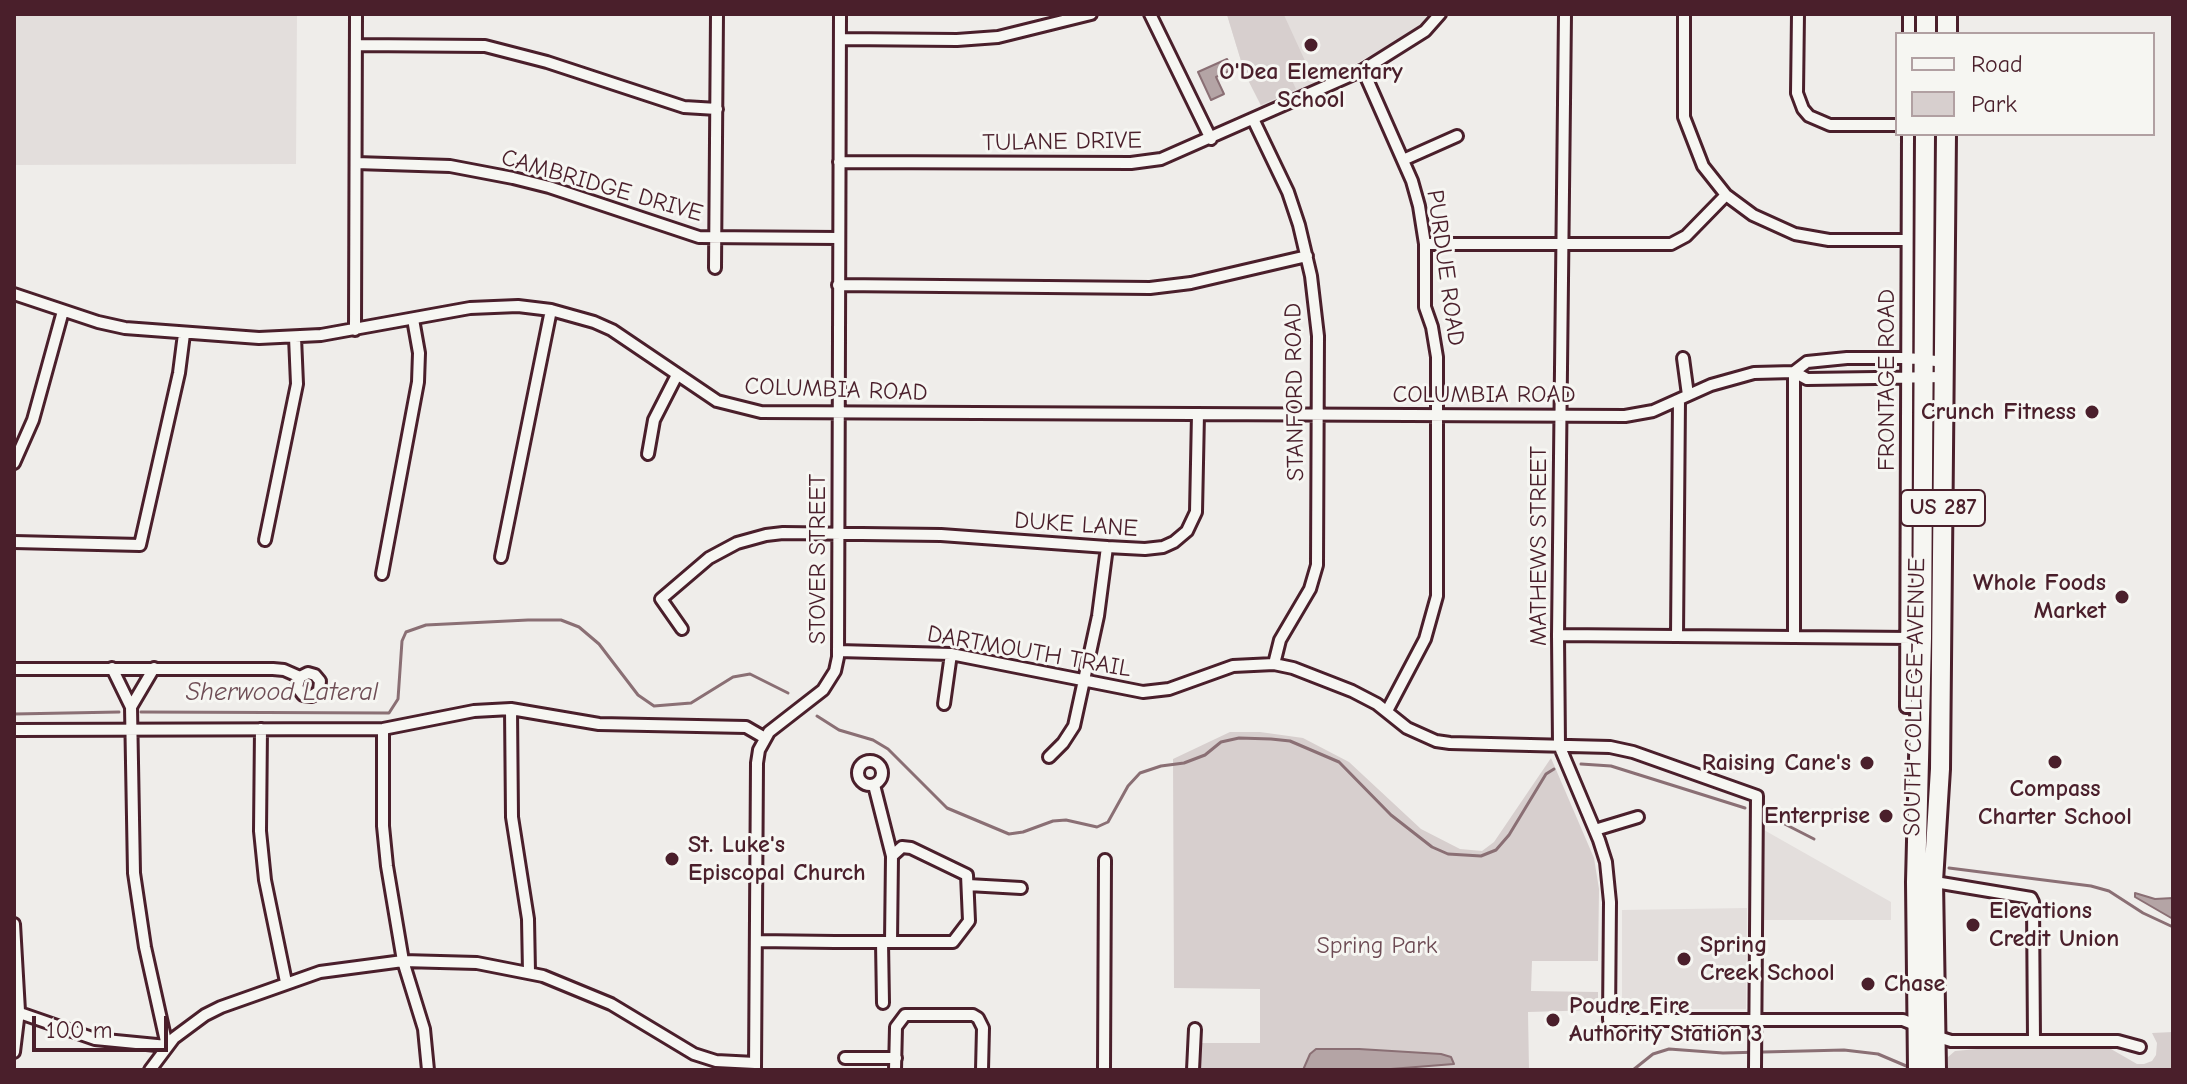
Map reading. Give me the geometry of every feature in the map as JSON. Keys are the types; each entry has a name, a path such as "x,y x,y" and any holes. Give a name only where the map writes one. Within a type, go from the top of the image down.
{"highway":[{"name":"SOUTH COLLEGE AVENUE","path":"1918,1063 1925,881 1940,769 1946,136"},
{"name":"SOUTH COLLEGE AVENUE","path":"1925,143 1916,359 1914,638 1921,707 1925,881 1936,1066"},
{"path":"1925,143 1936,175 1946,186"}],"street":[{"path":"355,330 356,14"},
{"path":"715,268 717,14"},
{"name":"STOVER STREET","path":"765,738 773,728 823,690 835,671 838,651 840,14"},
{"path":"840,39 957,40 998,37 1091,14"},
{"path":"1150,14 1211,139"},
{"name":"TULANE DRIVE","path":"839,162 1131,163 1161,159 1363,70 1425,31 1440,14"},
{"name":"MATHEWS STREET","path":"1565,14 1559,745 1603,851 1609,879 1609,1020 1756,1020"},
{"path":"1684,14 1684,117 1703,166 1726,195 1753,215 1795,234 1829,240 1907,240"},
{"path":"1798,14 1797,93 1809,116 1830,125 1895,125"},
{"path":"356,45 485,46 547,62 684,107 717,109"},
{"name":"PURDUE ROAD","path":"1363,70 1403,160 1419,206 1425,244 1425,307 1437,357 1437,596 1425,639 1387,711"},
{"name":"STANFORD ROAD","path":"1253,119 1288,192 1307,256 1318,336 1317,565 1310,589 1280,640 1274,664"},
{"path":"1403,160 1457,136"},
{"name":"FRONTAGE ROAD","path":"1908,136 1907,240 1916,359"},
{"name":"CAMBRIDGE DRIVE","path":"356,163 450,166 476,170 549,187 693,236 839,238"},
{"path":"1425,244 1671,244 1686,236 1726,195"},
{"path":"838,285 1150,288 1191,283 1307,256"},
{"name":"COLUMBIA ROAD","path":"14,294 125,328 184,334 295,337 494,306 551,310 572,314 612,330 703,394 734,407 761,412 1640,414 1730,379 1754,373 1794,372 1807,379 1916,379 1945,370"},
{"path":"501,557 551,310"},
{"path":"14,463 33,420 63,311"},
{"path":"382,574 418,382 419,353 413,319"},
{"path":"14,542 140,545 179,373 184,334"},
{"path":"265,540 297,384 295,337"},
{"path":"1677,636 1683,358"},
{"name":"COLUMBIA ROAD","path":"1794,372 1807,362 1847,358 1916,359 1945,370"},
{"path":"1794,372 1794,637"},
{"path":"648,454 654,420 677,375"},
{"name":"DUKE LANE","path":"682,629 661,599 709,558 737,543 766,535 941,535 1155,549 1174,542 1193,522 1198,503 1198,414"},
{"path":"1049,757 1074,726 1098,616 1107,547"},
{"path":"1558,635 1942,638"},
{"name":"DARTMOUTH TRAIL","path":"838,651 951,654 1133,691 1156,691 1233,666 1274,664 1332,682 1387,711 1407,728 1436,741 1589,745 1633,752 1757,796 1756,1020"},
{"path":"944,704 951,654"},
{"path":"112,668 131,707 134,873 145,947 167,1046"},
{"path":"131,707 154,668"},
{"path":"14,669 273,669 300,677"},
{"path":"511,709 512,817 528,919 529,972"},
{"path":"14,730 383,729 474,711 511,709 611,725 746,727 765,738 757,763 755,1066 716,1061 694,1054 603,1000 529,972 477,963 403,961 347,967 286,982 205,1015 167,1046 150,1070"},
{"path":"261,729 260,831 265,880 286,982"},
{"path":"383,729 383,826 403,961 424,1029 428,1070"},
{"path":"874,785 892,856 883,1003"},
{"path":"1595,830 1638,817"},
{"path":"756,941 953,942 969,921 967,875 911,848 902,847 892,856"},
{"path":"1104,1070 1105,860"},
{"path":"1925,881 2025,895 2033,902 2034,1040"},
{"path":"968,885 1021,888"},
{"path":"14,924 14,1052"},
{"path":"16,1011 95,1039 167,1046"},
{"path":"845,1058 896,1064 896,1027 901,1016 973,1015 983,1028 982,1070"},
{"path":"1755,1070 1756,1020 1903,1020 1951,1041 2118,1041 2140,1047"},
{"path":"1193,1070 1195,1029"}],"shaded area":[{"path":"14,14 297,14 296,164 14,165"},
{"name":"O'Dea Elementary School","path":"1227,14 1431,14 1426,23 1361,61 1262,108 1245,74"},
{"path":"1227,59 1232,70 1216,77 1224,94 1211,100 1198,72"},
{"path":"1764,830 1891,902 1891,920 1763,920"},
{"path":"2135,893 2155,899 2173,898 2173,919 2135,897"},
{"name":"Spring Creek School","path":"1747,908 1746,1009 1622,1009 1622,910"},
{"path":"1316,1049 1441,1054 1451,1057 1454,1064 1378,1070 1303,1070 1310,1054"}],"green space":[{"path":"1227,15 1284,15 1306,63 1287,70 1296,89 1261,105 1245,74"},
{"name":"Spring Park","path":"1230,732 1260,732 1303,738 1349,762 1421,829 1460,849 1482,851 1494,842 1551,758 1594,858 1599,889 1598,961 1532,961 1531,991 1598,992 1598,1010 1528,1012 1529,1070 1201,1070 1201,1043 1260,1043 1260,989 1174,988 1173,759"},
{"path":"2173,1032 2173,1070 1948,1070 1948,1057 1955,1051 1988,1048 2111,1049 2137,1064 2144,1064 2156,1055 2157,1043 2152,1033"}],"waterway":[{"name":"Sherwood Lateral","path":"141,712 389,713 398,699 402,641 406,632 426,625 528,620 561,620 579,627 599,644 638,695 654,706 691,703 733,677 750,674 788,693"},
{"name":"Sherwood Lateral","path":"14,714 119,712"},
{"name":"Sherwood Lateral","path":"817,716 839,730 873,740 888,749 947,808 1009,834 1053,821 1066,820 1097,827 1108,822 1128,786 1140,773 1205,755 1221,742 1239,738 1271,739 1290,741 1339,762 1391,815 1432,847 1448,854 1481,856 1496,850 1509,835 1546,774 1554,769"},
{"name":"Sherwood Lateral","path":"1581,764 1611,766 1745,808"},
{"name":"Sherwood Lateral","path":"1767,815 1814,839"},
{"name":"Sherwood Lateral","path":"1949,868 2091,886 2109,891 2143,913 2173,927"},
{"path":"1633,1070 1653,1054 1669,1049 1723,1053 1844,1050 1878,1054 1911,1068"}],"place":[{"name":"O'Dea Elementary School","path":"1311,45"},
{"name":"Crunch Fitness","path":"2092,412"},
{"name":"Whole Foods Market","path":"2122,597"},
{"name":"Compass Charter School","path":"2055,762"},
{"name":"Raising Cane's","path":"1867,763"},
{"name":"Enterprise","path":"1886,816"},
{"name":"St. Luke's Episcopal Church","path":"672,859"},
{"name":"Elevations Credit Union","path":"1973,925"},
{"name":"Spring Creek School","path":"1684,959"},
{"name":"Chase","path":"1868,984"},
{"name":"Poudre Fire Authority Station 3","path":"1553,1020"}]}
